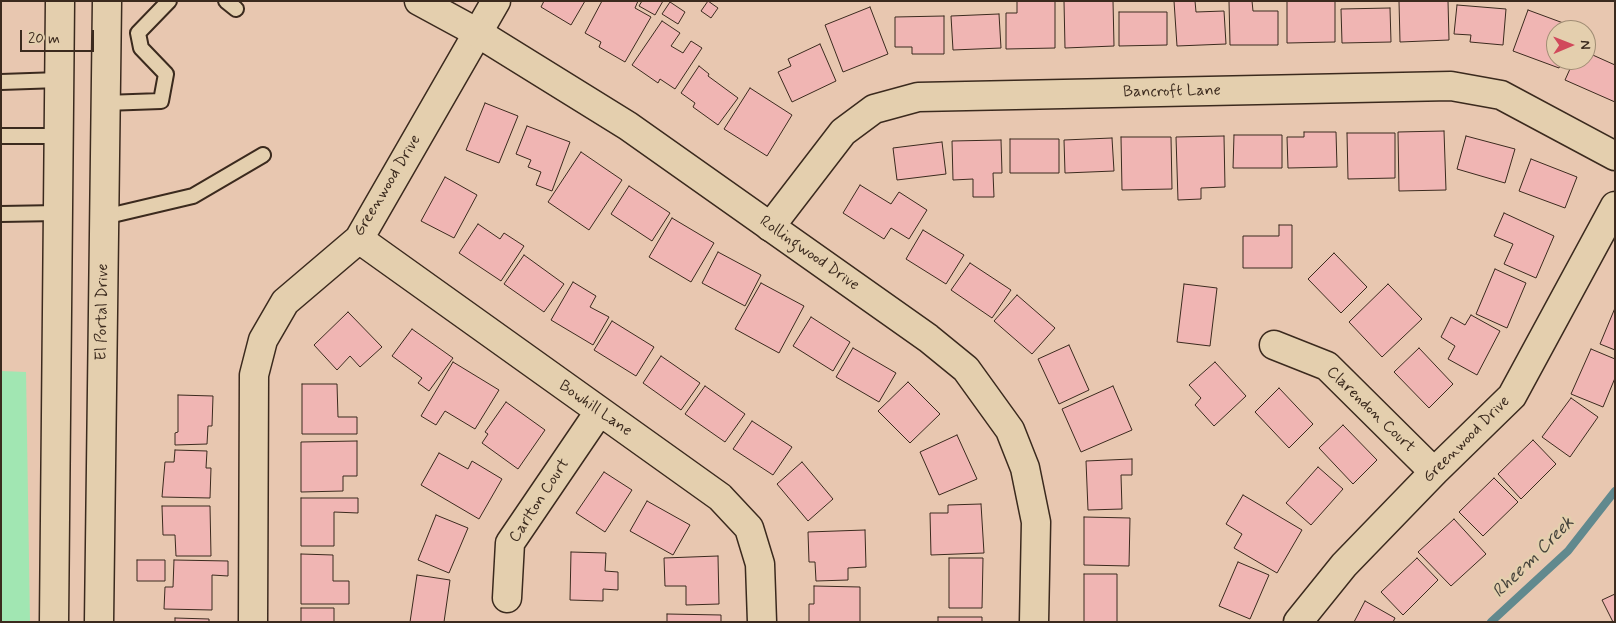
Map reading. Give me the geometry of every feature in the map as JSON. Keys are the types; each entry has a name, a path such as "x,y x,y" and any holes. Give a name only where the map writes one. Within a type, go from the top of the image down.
{"street":[{"path":"54,622 60,1"},
{"name":"El Portal Drive","path":"99,622 106,1"},
{"name":"Greenwood Drive","path":"253,622 254,375 263,340 285,302 359,239 496,1"},
{"name":"Rollingwood Drive","path":"428,4 628,126 928,338 966,369 1010,430 1025,468 1036,522 1034,622"},
{"name":"Bancroft Lane","path":"770,227 843,132 874,109 918,97 1451,86 1502,95 1615,156"},
{"name":"Greenwood Drive","path":"1298,622 1344,565 1434,472 1512,396 1615,206"},
{"name":"Bowhill Lane","path":"359,239 720,497 749,528 760,564 762,622"},
{"name":"Clarendon Court","path":"1274,345 1327,366 1434,472"},
{"name":"Carlton Court","path":"507,598 510,543 599,412"}],"lane":[{"path":"105,103 161,101 166,74 157,57 142,48 138,33 169,1"},
{"path":"226,1 236,9 237,1"},
{"path":"1,82 59,80"},
{"path":"1,136 59,136"},
{"path":"104,217 193,196 263,155"},
{"path":"1,214 58,213"}],"green space":[{"path":"1,371 26,372 30,622 1,622"}],"building":[{"path":"544,1 585,1 571,25 541,7"},
{"path":"602,1 638,1 635,8 651,17 625,62 599,47 601,42 585,33"},
{"path":"642,1 663,1 655,15 639,6"},
{"path":"708,1 718,8 711,18 701,11"},
{"path":"1017,1 1055,1 1055,48 1006,49 1006,13 1017,13"},
{"path":"1064,1 1113,1 1114,46 1065,48"},
{"path":"1174,1 1195,1 1196,12 1224,11 1226,44 1177,46"},
{"path":"1229,1 1252,1 1253,11 1278,11 1278,45 1230,45"},
{"path":"1287,1 1335,1 1335,42 1287,43"},
{"path":"1399,1 1448,1 1449,40 1400,42"},
{"path":"670,2 685,12 678,24 662,14"},
{"path":"1457,5 1506,9 1503,45 1470,42 1471,35 1454,34"},
{"path":"870,7 888,54 843,72 825,25"},
{"path":"1390,8 1391,42 1342,43 1341,9"},
{"path":"1528,10 1555,20 1546,20 1546,63 1513,51"},
{"path":"1119,12 1167,12 1167,45 1119,46"},
{"path":"999,14 1001,48 953,50 951,16"},
{"path":"944,16 944,54 912,54 912,47 895,47 895,17"},
{"path":"662,21 680,33 671,46 683,53 691,41 702,48 675,89 660,79 658,83 632,65"},
{"path":"820,44 836,81 792,102 778,72 791,66 788,59"},
{"path":"1596,56 1615,65 1615,102 1565,80 1570,70 1596,70"},
{"path":"699,66 709,74 708,76 738,98 718,125 693,107 695,103 681,93"},
{"path":"750,88 792,115 767,156 724,129"},
{"path":"485,103 518,116 499,163 466,150"},
{"path":"527,126 570,142 552,191 536,185 541,172 528,167 531,160 516,154"},
{"path":"1444,131 1446,190 1399,191 1398,132"},
{"path":"1304,132 1336,132 1337,167 1288,168 1287,137 1304,137"},
{"path":"1347,133 1395,133 1395,178 1348,179"},
{"path":"1234,135 1282,135 1282,168 1233,168"},
{"path":"1224,136 1225,187 1201,188 1201,199 1178,200 1176,137"},
{"path":"1466,136 1515,149 1505,183 1457,169"},
{"path":"1121,137 1171,137 1172,189 1122,190"},
{"path":"1112,138 1114,171 1065,173 1064,140"},
{"path":"1010,139 1059,139 1059,173 1010,173"},
{"path":"1001,140 1002,173 993,173 994,197 973,197 973,179 953,180 952,141"},
{"path":"942,142 946,174 897,180 893,148"},
{"path":"581,152 622,180 589,230 548,202"},
{"path":"1531,159 1577,177 1565,208 1519,191"},
{"path":"445,177 477,195 454,238 421,221"},
{"path":"860,185 891,204 899,192 927,210 909,239 891,228 884,239 843,213"},
{"path":"629,186 670,213 652,241 611,214"},
{"path":"1504,213 1554,236 1536,278 1504,264 1513,244 1494,236"},
{"path":"672,218 714,243 691,282 649,257"},
{"path":"478,224 500,239 504,233 524,246 501,281 459,253"},
{"path":"1279,225 1292,225 1292,268 1243,268 1243,236 1279,236"},
{"path":"923,230 964,255 946,284 906,259"},
{"path":"718,252 761,275 745,306 702,283"},
{"path":"1334,253 1367,287 1341,313 1308,279"},
{"path":"524,255 564,284 544,312 504,284"},
{"path":"970,263 1011,290 992,318 951,290"},
{"path":"1495,269 1526,283 1507,328 1476,314"},
{"path":"573,282 596,296 590,307 609,317 593,345 551,320"},
{"path":"761,283 804,306 779,353 735,329"},
{"path":"1184,284 1217,288 1210,346 1177,342"},
{"path":"1388,284 1422,319 1382,357 1349,322"},
{"path":"1017,295 1055,328 1032,354 994,321"},
{"path":"1615,308 1615,350 1600,344"},
{"path":"348,312 382,347 360,367 350,356 337,370 314,345"},
{"path":"1471,315 1500,331 1477,375 1448,359 1455,346 1441,337 1451,317 1465,325"},
{"path":"811,317 850,342 833,371 793,346"},
{"path":"612,321 654,347 636,376 594,350"},
{"path":"412,329 453,358 429,391 418,383 422,378 392,356"},
{"path":"1069,345 1089,390 1059,404 1038,359"},
{"path":"853,348 896,373 879,402 836,377"},
{"path":"1419,348 1453,384 1429,408 1394,372"},
{"path":"1591,349 1615,359 1615,378 1603,407 1571,394"},
{"path":"661,356 700,383 681,410 643,383"},
{"path":"453,362 499,390 475,429 445,411 436,425 421,416"},
{"path":"1215,362 1246,396 1214,426 1195,405 1201,398 1189,385"},
{"path":"908,382 940,414 910,443 878,411"},
{"path":"302,384 337,384 338,417 357,417 357,434 302,434"},
{"path":"705,386 745,414 725,442 685,414"},
{"path":"1113,386 1132,430 1081,452 1062,409"},
{"path":"1279,388 1313,424 1289,448 1255,412"},
{"path":"178,395 213,396 212,426 208,426 207,444 175,445 175,433 178,432"},
{"path":"1571,398 1598,417 1570,457 1542,437"},
{"path":"506,402 545,430 518,469 482,443 488,434 485,432"},
{"path":"752,421 792,447 773,475 733,449"},
{"path":"1343,425 1377,460 1353,484 1319,448"},
{"path":"957,435 977,479 939,495 920,452"},
{"path":"1533,440 1556,464 1521,499 1498,474"},
{"path":"357,441 357,476 343,476 343,491 301,492 301,442"},
{"path":"175,450 207,451 206,468 211,468 210,498 162,497 165,462 174,462"},
{"path":"439,453 468,469 472,461 502,479 479,519 421,485"},
{"path":"1132,459 1132,475 1121,475 1122,509 1088,510 1086,461"},
{"path":"802,462 833,499 808,521 777,484"},
{"path":"1318,467 1343,489 1311,525 1286,503"},
{"path":"604,472 632,490 605,532 576,513"},
{"path":"1494,478 1518,502 1483,536 1459,512"},
{"path":"1243,495 1302,530 1277,573 1234,548 1242,534 1226,524"},
{"path":"301,498 358,498 358,513 334,512 334,546 301,546"},
{"path":"647,501 690,525 673,555 630,531"},
{"path":"981,504 984,553 931,555 930,513 948,513 948,505"},
{"path":"162,506 210,506 211,556 176,556 175,535 163,535"},
{"path":"436,515 468,528 449,573 418,560"},
{"path":"1084,517 1130,518 1129,566 1084,565"},
{"path":"1454,519 1486,554 1451,586 1418,552"},
{"path":"865,530 866,567 848,568 848,580 816,581 815,562 809,562 808,532"},
{"path":"571,552 606,553 605,571 618,572 618,590 603,589 603,601 570,600"},
{"path":"301,554 333,555 333,581 349,581 349,604 301,604"},
{"path":"718,556 719,604 686,605 686,586 665,586 664,558"},
{"path":"949,558 983,558 982,608 949,608"},
{"path":"1417,558 1438,580 1403,615 1381,592"},
{"path":"137,560 165,560 165,581 137,581"},
{"path":"174,560 228,561 228,576 212,575 212,610 164,609 165,587 173,587"},
{"path":"1238,562 1269,575 1250,619 1219,606"},
{"path":"1084,574 1117,574 1117,622 1084,622"},
{"path":"417,575 450,580 444,622 410,622"},
{"path":"814,586 860,587 860,622 809,622 809,604 814,604"},
{"path":"1615,594 1615,622 1613,622 1602,600"},
{"path":"1365,601 1395,618 1393,622 1354,622"},
{"path":"301,608 334,608 334,622 301,622"},
{"path":"667,614 721,615 721,622 667,622"},
{"path":"938,617 982,617 982,622 938,622"},
{"path":"175,618 209,619 209,622 175,622"}],"waterway":[{"name":"Rheem Creek","path":"1491,622 1568,551 1615,491"}]}
